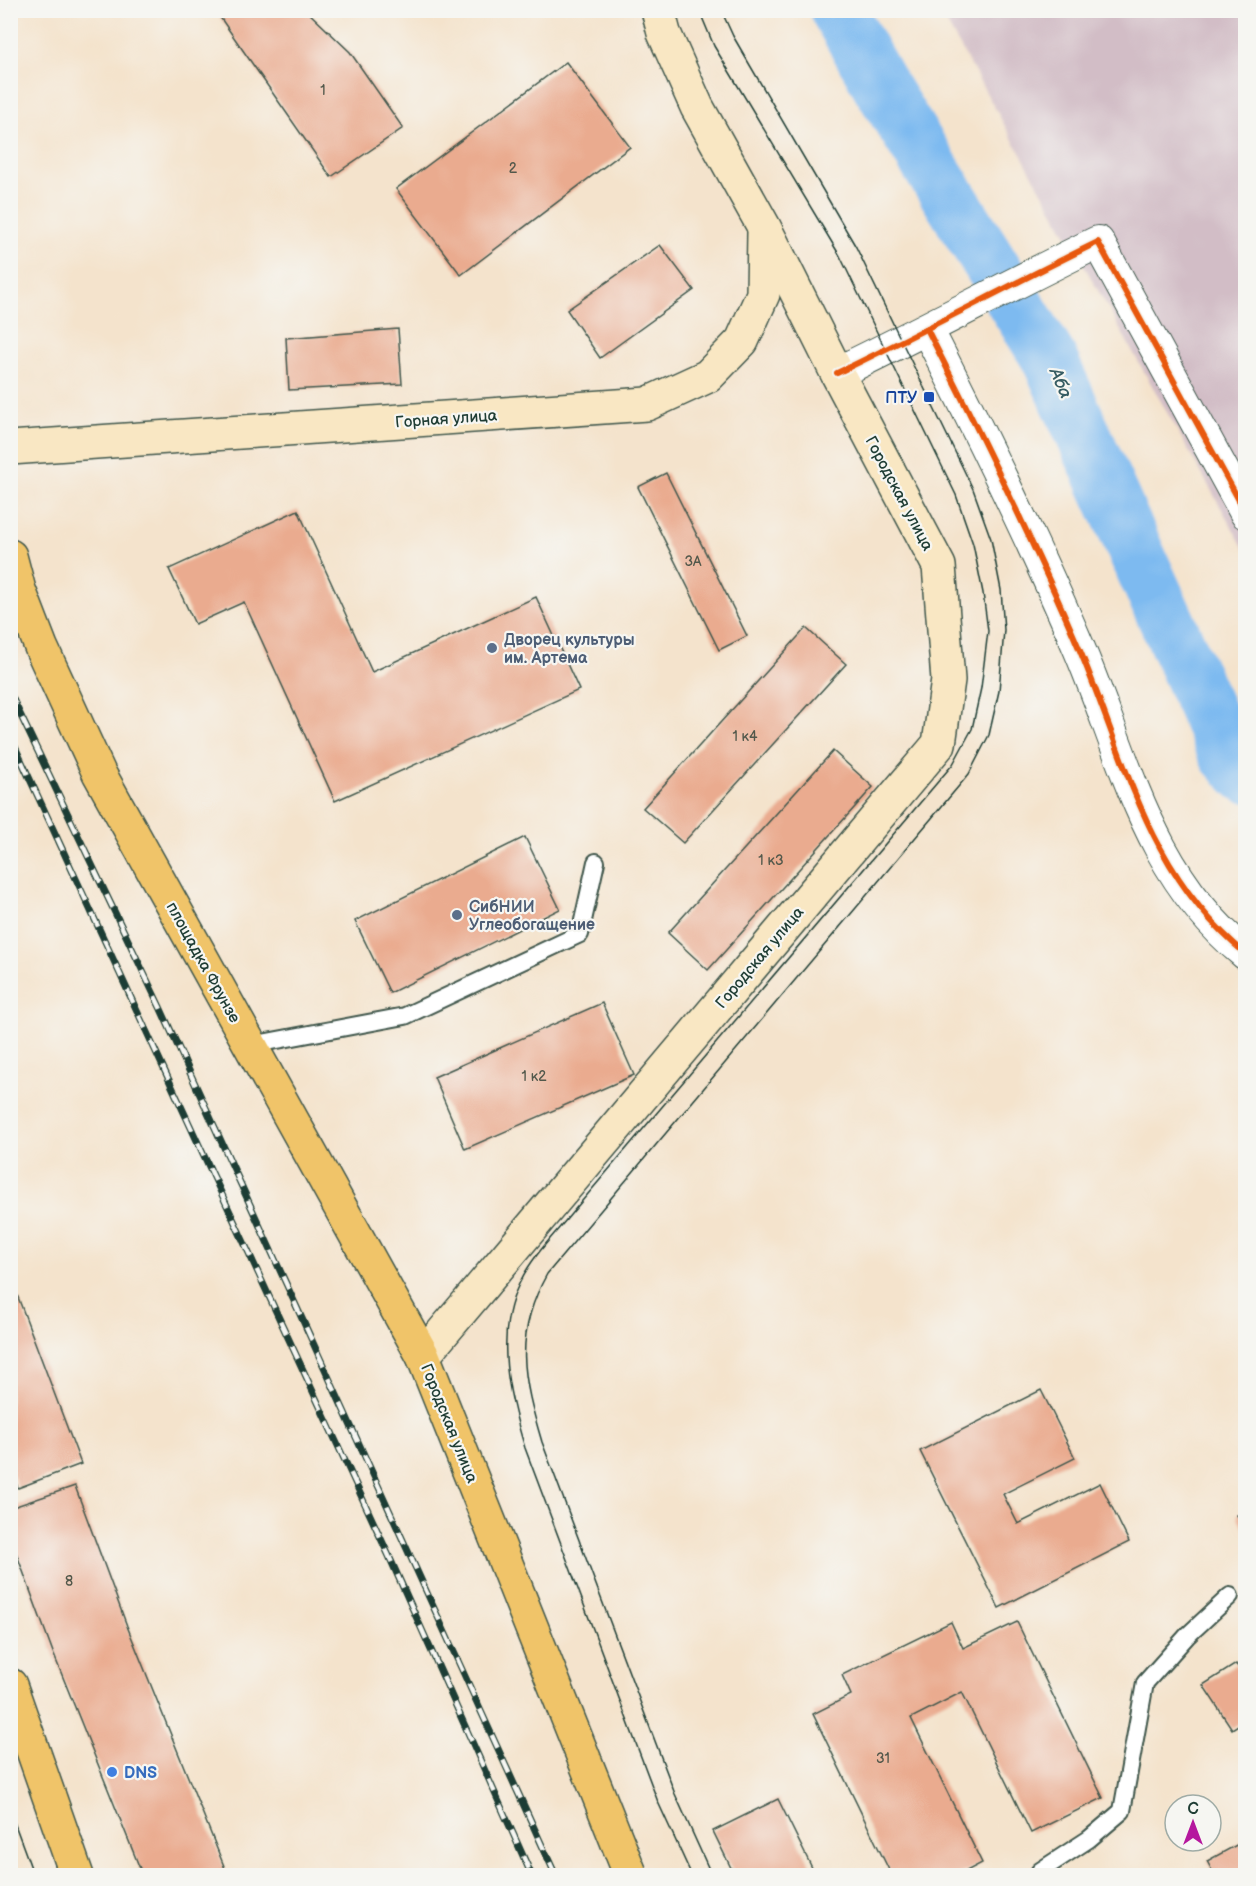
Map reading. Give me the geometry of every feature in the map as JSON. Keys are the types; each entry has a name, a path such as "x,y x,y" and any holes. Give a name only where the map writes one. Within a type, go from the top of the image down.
{"main road":[{"name":"Городская улица","path":"631,1875 601,1795 423,1356 939,744 948,680 939,566 837,373 764,227 697,107 664,33 658,10"},
{"name":"Горная улица","path":"10,448 647,404 708,376 742,341 763,294 764,227"},
{"name":"площадка Фрунзе","path":"10,556 19,590 41,647 99,773 423,1356"},
{"path":"10,1685 77,1875"}],"street":[{"path":"837,373 927,330 966,307 1098,242 1245,513"},
{"path":"927,330 993,458 1079,648 1120,758 1156,843 1180,883 1205,914 1245,954"}],"lane":[{"path":"250,1045 405,1016 580,934 596,862"},
{"path":"1037,1875 1040,1870 1089,1839 1122,1811 1145,1683 1187,1636 1230,1596"}],"shaded area":[{"path":"940,11 1245,11 1245,550"}],"building":[{"path":"215,10 306,10 350,52 403,128 331,177"},
{"path":"566,62 630,147 461,275 396,189"},
{"path":"660,245 694,290 600,358 567,310"},
{"path":"398,329 402,384 289,390 286,338"},
{"path":"666,473 747,636 719,650 638,487"},
{"name":"Дворец культуры им. Артема","path":"298,510 372,672 536,597 579,690 335,801 244,602 195,624 169,569"},
{"path":"806,628 846,664 683,843 643,808"},
{"path":"833,751 873,787 708,970 668,933"},
{"name":"СибНИИ Углеобогащение","path":"525,837 560,909 390,993 355,921"},
{"path":"602,1003 634,1075 465,1149 434,1077"},
{"path":"10,1276 81,1464 18,1488 10,1468"},
{"path":"1041,1390 1075,1458 1003,1494 1018,1524 1100,1483 1129,1542 999,1608 920,1451"},
{"path":"75,1486 127,1626 228,1876 143,1876 54,1655 10,1536 10,1508"},
{"path":"1246,1511 1246,1533 1237,1515"},
{"path":"951,1622 963,1648 1017,1622 1103,1798 1031,1833 962,1692 911,1718 982,1863 957,1876 892,1876 813,1714 851,1695 842,1675"},
{"path":"1236,1664 1246,1678 1246,1720 1232,1729 1203,1685"},
{"path":"778,1799 816,1876 735,1876 713,1831"},
{"path":"1242,1842 1246,1849 1246,1876 1215,1876 1207,1861"}],"waterway":[{"name":"Аба","path":"838,10 881,87 1049,358 1227,755 1246,775"}],"tram line":[{"path":"692,1876 658,1802 525,1448 509,1387 506,1345 511,1304 524,1274 543,1248 953,764 972,729 981,688 988,631 973,544 956,495 840,256 714,46 699,10"},
{"path":"712,1876 675,1794 542,1442 526,1377 525,1337 529,1317 547,1274 969,774 989,735 999,691 1004,630 1001,590 991,539 973,489 856,247 733,36 721,10"},
{"path":"10,1811 34,1876"},
{"path":"10,1866 14,1876"}],"railway":[{"path":"10,693 160,1007 556,1876"},
{"path":"10,736 389,1556 532,1876"}],"cycle path":[{"path":"837,373 1098,242 1246,513"},
{"path":"927,329 986,447 1078,646 1142,811 1184,887 1212,922 1246,954"}],"place":[{"name":"ПТУ","path":"929,397"},
{"name":"Дворец культуры им. Артема","path":"492,648"},
{"name":"СибНИИ Углеобогащение","path":"457,915"},
{"name":"DNS","path":"112,1772"}]}
